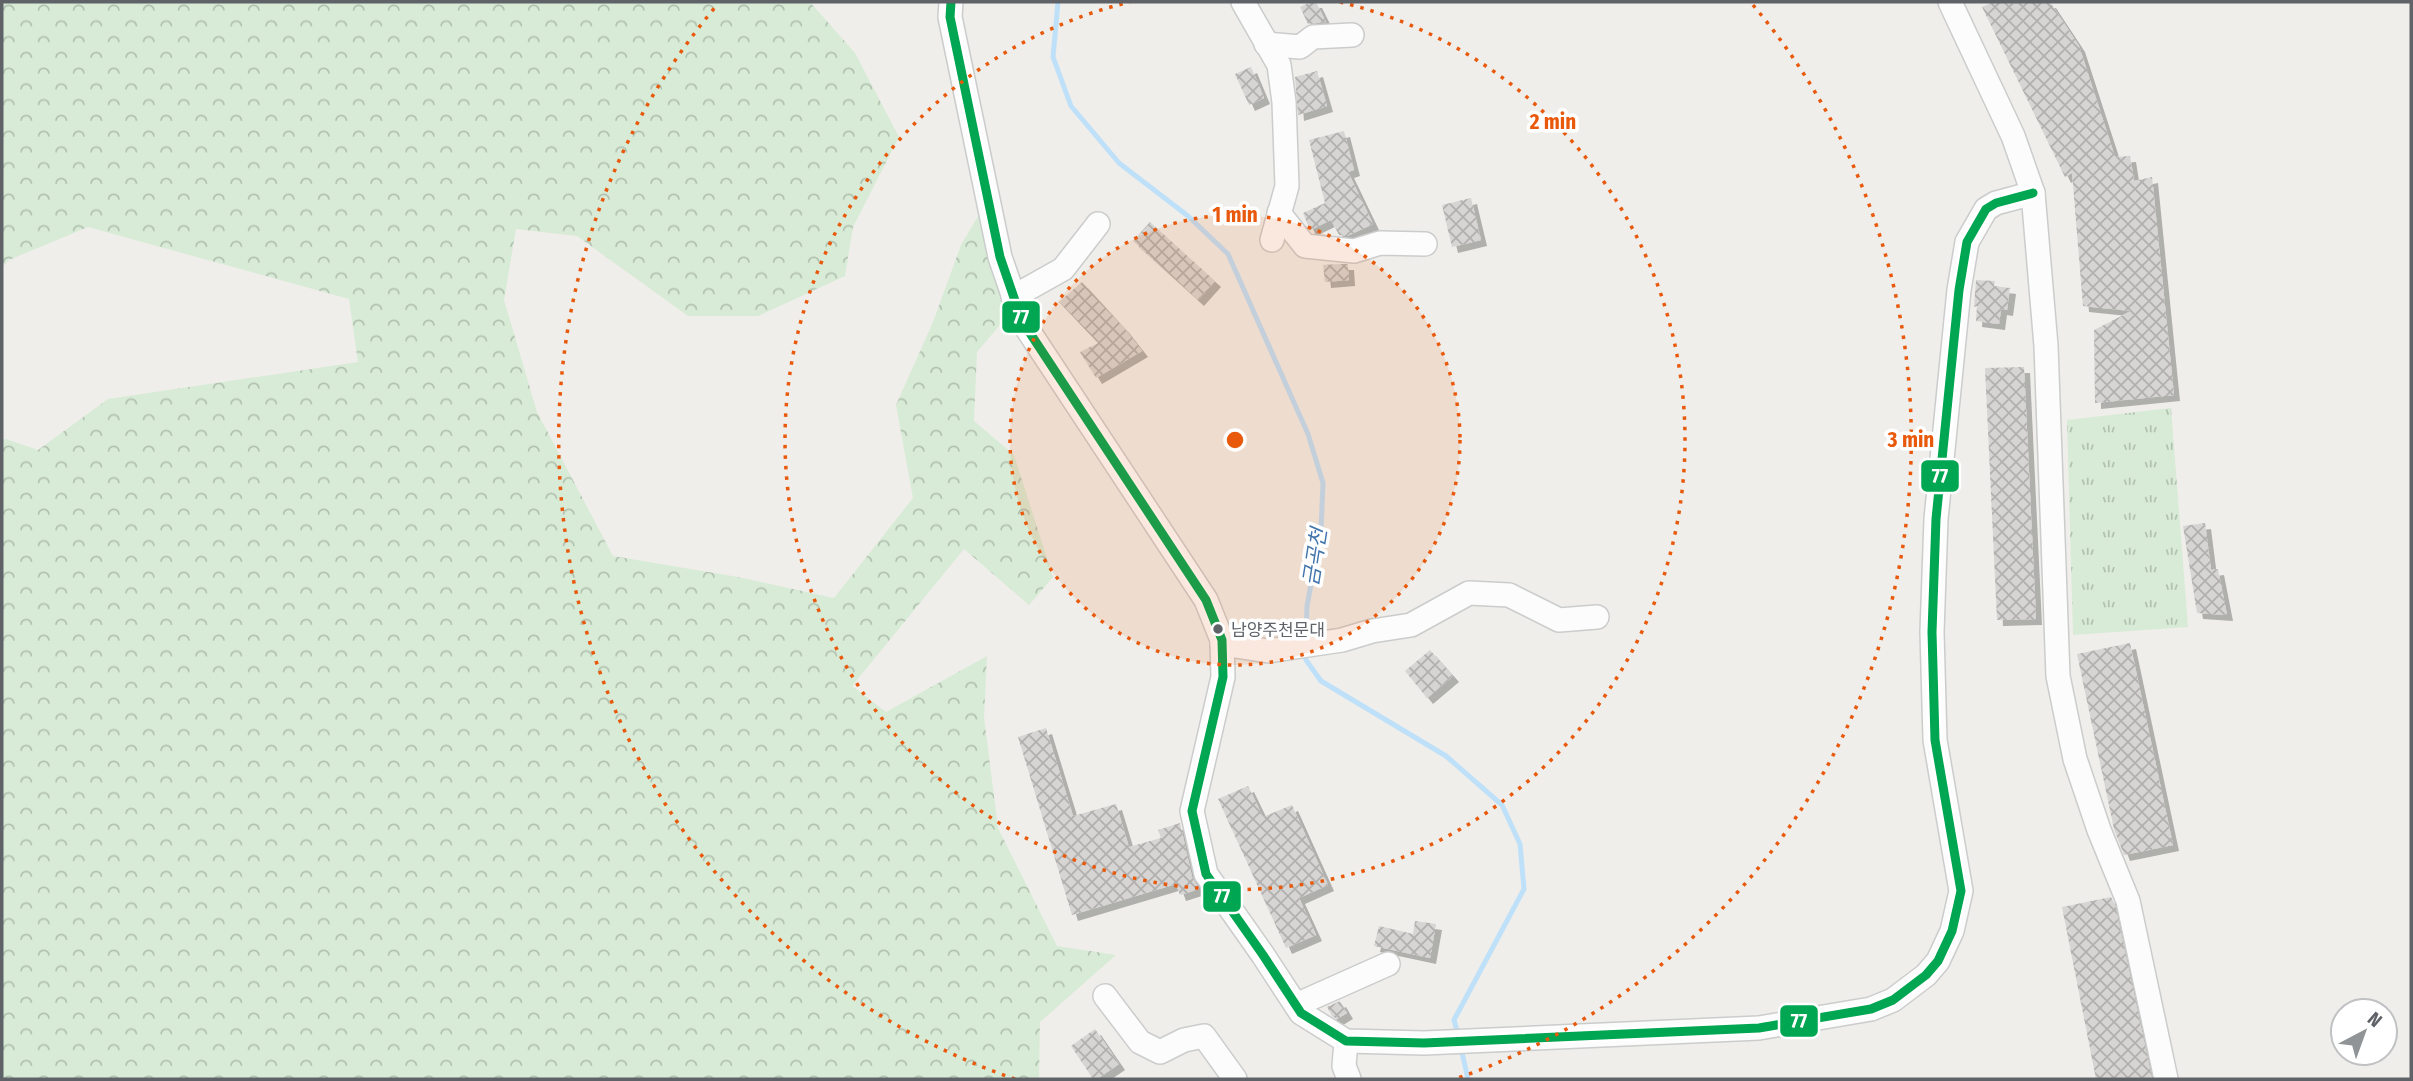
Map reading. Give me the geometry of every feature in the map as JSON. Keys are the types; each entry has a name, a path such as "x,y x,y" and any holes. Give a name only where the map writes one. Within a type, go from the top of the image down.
{"street":[{"path":"951,2 950,17 1000,257 1022,321 1206,600 1222,645 1223,677 1192,811 1206,874 1301,1013 1346,1041 1424,1043 1759,1028 1871,1009 1894,1000 1926,975 1938,961 1952,931 1961,891 1935,740 1932,632 1936,519 1959,290 1967,242 1986,209 1998,202 2033,193"},
{"path":"1243,2 1279,65 1284,102 1287,186 1272,240"},
{"path":"1950,2 2013,136 2033,193 2046,346 2057,676 2075,759 2099,830 2128,901 2165,1079"},
{"path":"1266,44 1300,47 1313,37 1352,35"},
{"path":"1998,202 2022,206 2035,218"},
{"path":"1279,213 1305,246 1354,251 1380,243 1425,244"},
{"path":"1013,297 1063,269 1098,224"},
{"path":"1222,645 1268,651 1342,640 1372,631 1412,625 1469,593 1509,595 1559,620 1597,617"},
{"path":"1296,1005 1388,964"},
{"path":"1105,996 1140,1042 1160,1052 1184,1040 1204,1035 1235,1079"},
{"path":"1346,1041 1344,1066 1349,1079"}],"green space":[{"path":"2,2 810,2 855,53 899,137 853,227 845,276 758,316 688,316 577,236 516,229 504,300 537,412 613,556 738,577 834,598 913,498 896,405 933,322 961,245 981,211 1011,312 977,352 974,421 1014,455 1053,577 1029,605 964,549 852,686 886,712 987,656 984,717 998,828 1057,946 1116,955 1040,1022 1039,1079 2,1079 2,440 38,450 108,399 358,362 349,299 88,227 9,260 2,267"},
{"path":"2171,408 2188,627 2073,635 2067,420"}],"building":[{"path":"1316,2 1326,22 1308,24 1300,7"},
{"path":"1993,2 2050,2 2079,46 2115,157 2130,156 2134,181 2152,177 2174,395 2095,403 2094,330 2131,311 2083,306 2072,173 2065,177 1982,7"},
{"path":"1251,67 1264,98 1249,105 1235,74"},
{"path":"1317,71 1327,106 1298,115 1295,77"},
{"path":"1344,131 1354,170 1348,172 1373,224 1347,236 1339,235 1331,220 1310,230 1303,213 1325,203 1309,140"},
{"path":"1471,198 1481,240 1452,247 1442,205"},
{"path":"1150,222 1215,281 1198,300 1133,241"},
{"path":"1348,264 1349,280 1325,282 1323,265"},
{"path":"1976,280 1995,281 1994,286 2010,288 2007,310 2001,309 1999,324 1976,321"},
{"path":"1082,282 1142,351 1096,378 1080,352 1098,343 1059,302"},
{"path":"2024,367 2036,619 1997,620 1985,368"},
{"path":"2205,523 2211,570 2218,569 2227,615 2197,613 2183,526"},
{"path":"2130,643 2173,845 2124,855 2114,829 2077,654"},
{"path":"1430,650 1453,676 1427,698 1405,671"},
{"path":"1046,728 1073,816 1116,804 1129,847 1161,838 1158,830 1180,823 1192,877 1199,889 1180,895 1176,884 1072,915 1018,737"},
{"path":"1248,786 1263,817 1292,805 1328,885 1299,898 1316,935 1286,948 1218,799"},
{"path":"2111,897 2115,905 2152,1079 2096,1079 2062,907"},
{"path":"1415,921 1436,924 1430,958 1374,946 1379,926 1413,934"},
{"path":"1340,1001 1347,1013 1337,1019 1327,1007"},
{"path":"1095,1029 1119,1064 1093,1079 1071,1046"}],"waterway":[{"name":"금곡천","path":"1058,2 1053,57 1071,106 1119,163 1188,216 1228,254 1308,434 1323,483 1321,531 1307,606 1306,641"},
{"name":"금곡천","path":"1306,651 1306,660 1321,681 1446,756 1502,805 1520,844 1524,889 1454,1020 1458,1035"},
{"name":"금곡천","path":"1461,1048 1468,1079"}],"transit line":[{"name":"77","path":"951,2 950,17 1000,257 1022,321 1206,600 1222,640 1223,677 1192,811 1206,874 1301,1013 1346,1041 1424,1043 1759,1028 1871,1009 1893,1000 1926,975 1938,961 1952,931 1961,891 1935,740 1932,632 1936,519 1959,290 1967,242 1986,209 1996,203 2033,193"}],"place":[{"name":"남양주천문대","path":"1218,629"}]}
